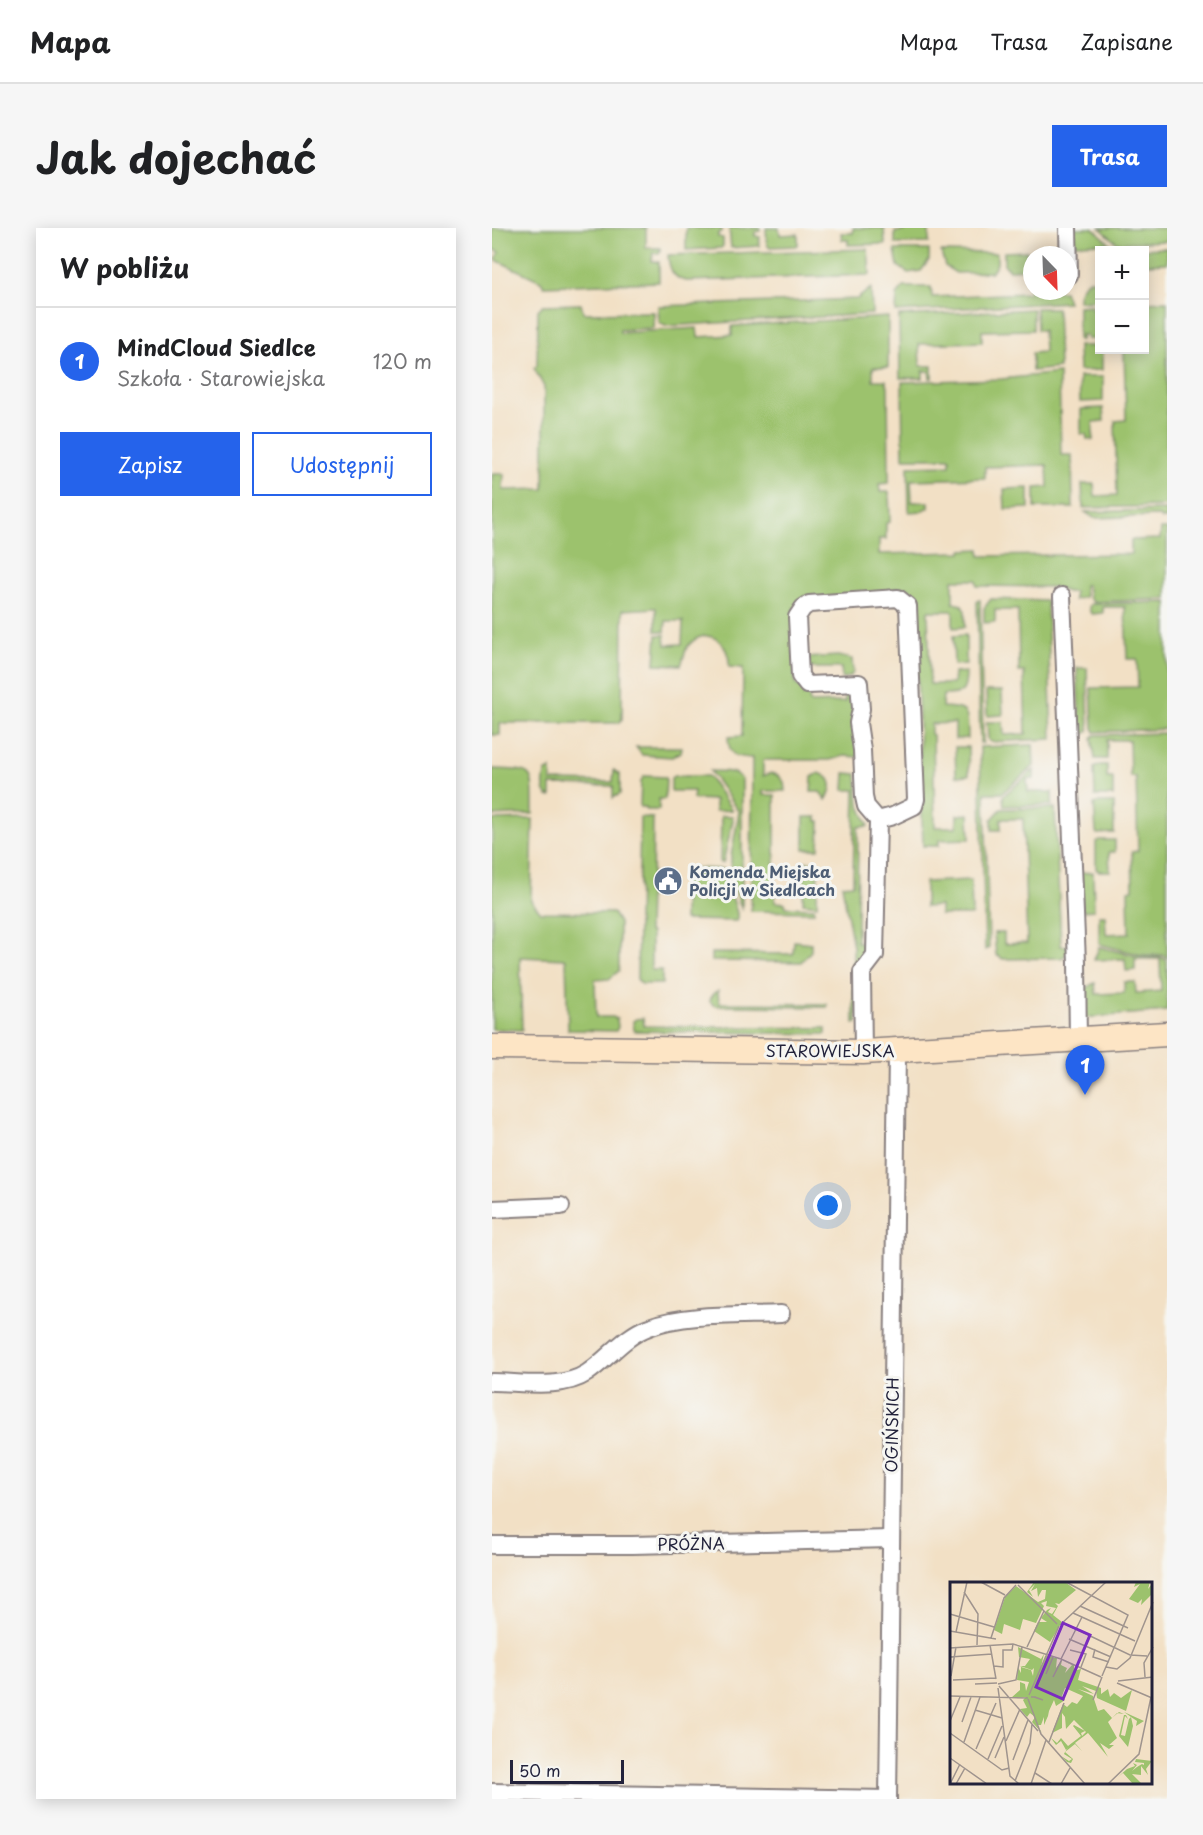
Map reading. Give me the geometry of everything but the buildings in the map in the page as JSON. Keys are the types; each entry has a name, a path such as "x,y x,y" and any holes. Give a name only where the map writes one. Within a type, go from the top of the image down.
{"main road":[{"name":"STAROWIEJSKA","path":"492,1047 897,1052 1167,1034"}],"street":[{"path":"1068,228 1068,246"},
{"path":"1062,596 1077,962 1078,1040"},
{"path":"863,1052 862,972 875,955 878,820 866,806 864,797 862,750 858,723 861,709 860,683 807,685 800,676 797,617 809,604 898,598 908,606 916,799 914,806 908,810 878,820"},
{"name":"OGIŃSKICH","path":"888,1799 897,1052"},
{"path":"492,1209 561,1206"},
{"path":"492,1382 550,1383 568,1380 585,1374 631,1336 649,1327 681,1319 781,1314"},
{"name":"PRÓŻNA","path":"492,1545 632,1545 891,1539"},
{"path":"492,1792 888,1799"}],"green space":[{"path":"492,228 646,228 646,248 660,248 660,253 653,253 652,261 659,262 659,282 544,286 541,281 496,260 499,252 493,249 492,251"},
{"path":"686,228 722,228 718,237 723,238 723,246 686,250"},
{"path":"729,228 760,228 760,231 755,232 755,236 760,237 759,246 731,248"},
{"path":"766,228 779,228 780,235 798,234 798,245 770,247 767,245"},
{"path":"853,228 884,228 885,244 848,245 848,240 842,240 841,233 853,233"},
{"path":"904,228 929,228 929,243 895,244 895,232 904,231"},
{"path":"1073,228 1093,228 1110,243 1074,244"},
{"path":"1100,228 1167,228 1167,241 1117,243"},
{"path":"1167,248 1167,263 1149,264 1149,249"},
{"path":"868,249 870,275 687,281 675,276 669,265 668,255"},
{"path":"895,250 929,250 929,260 921,271 908,273 898,266"},
{"path":"1023,251 1023,269 1009,270 1004,264 1004,252"},
{"path":"941,252 997,253 997,264 992,272 956,273 945,266"},
{"path":"1090,280 1095,281 1095,300 1078,301 1084,284"},
{"path":"904,287 931,287 932,297 1023,293 1023,300 1067,300 1068,302 896,312 897,295"},
{"path":"871,288 872,314 665,326 659,322 658,306 857,299"},
{"path":"1167,301 1167,506 1083,508 1082,484 1094,484 1095,496 1117,495 1115,421 1126,420 1124,354 1149,354 1149,302"},
{"path":"581,304 583,312 586,313 654,312 653,328 620,330 620,333 697,328 698,337 732,335 732,326 888,317 888,367 873,367 873,380 886,380 888,387 889,483 879,484 880,492 889,492 890,522 886,523 886,539 879,539 879,554 962,552 962,550 980,549 980,556 1131,554 1131,540 1160,539 1161,529 1167,529 1167,599 1093,602 1089,598 1087,585 1084,585 1085,597 1074,600 1074,592 1054,587 977,586 976,580 953,580 953,603 962,605 965,611 965,627 953,628 953,611 928,611 930,684 953,684 954,673 966,672 964,689 959,693 943,695 942,707 963,710 968,722 968,738 955,739 955,723 931,724 935,827 957,827 957,815 969,814 970,839 939,840 939,846 923,846 915,605 910,598 909,588 895,588 894,595 794,608 795,684 808,691 810,703 845,702 845,690 851,692 854,696 859,757 844,756 830,760 763,760 763,776 771,773 778,775 784,782 785,791 763,791 763,795 775,795 775,902 785,903 786,907 814,908 814,912 751,911 752,758 734,755 730,749 728,737 742,736 743,668 729,667 726,650 716,639 702,636 695,640 688,646 681,665 655,664 657,635 665,635 666,645 682,644 683,621 666,621 665,632 656,631 656,608 623,610 622,719 619,723 500,723 500,735 492,735 492,474 504,474 503,490 544,489 544,387 534,368 537,366 538,310 543,305"},
{"path":"1092,305 1092,310 1095,310 1095,339 1087,339 1086,335 1081,335 1081,340 1078,340 1078,306"},
{"path":"1036,308 1057,308 1059,368 1032,371 1032,353 1044,352 1043,330 1037,330"},
{"path":"1033,309 1033,330 982,331 982,342 919,344 920,366 932,366 932,378 930,378 929,371 923,371 923,378 900,378 899,316"},
{"path":"1078,346 1095,346 1095,354 1102,354 1102,370 1079,371"},
{"path":"1059,373 1061,455 1072,455 1073,508 1035,508 1035,488 1048,487 1047,465 985,467 985,478 911,480 912,502 929,502 929,508 909,512 908,466 950,465 950,458 903,458 902,382 1001,379"},
{"path":"1079,377 1103,377 1103,401 1080,402"},
{"path":"1103,408 1104,421 1093,422 1093,440 1087,439 1086,434 1081,434 1081,409"},
{"path":"1029,488 1029,508 1005,509 1004,489"},
{"path":"1167,510 1167,519 1159,516 1094,518 1085,512"},
{"path":"991,599 1047,601 1052,739 990,742 988,740 987,722 1003,722 1004,735 1026,734 1024,672 1019,672 1018,610 995,610 995,622 984,623 984,608"},
{"path":"977,600 980,600 983,743 980,743"},
{"path":"1167,602 1167,729 1095,732 1091,688 1138,687 1137,659 1127,659 1125,607 1103,607 1103,613 1092,614 1089,606 1091,604"},
{"path":"966,635 966,664 954,665 953,636"},
{"path":"838,656 852,659 851,676 842,679 841,668 809,668 809,680 805,658"},
{"path":"1077,668 1087,668 1089,731 1080,737"},
{"path":"986,691 1002,691 1003,715 987,716"},
{"path":"1167,733 1167,958 1162,955 1141,955 1099,944 1099,915 1105,915 1106,934 1129,933 1128,890 1133,889 1132,852 1138,851 1136,777 1130,777 1129,740 1107,740 1107,759 1095,759 1092,738 1095,735"},
{"path":"1033,745 1034,766 1002,793 985,793 989,948 985,950 980,747"},
{"path":"636,747 682,747 681,752 672,757 642,755"},
{"path":"955,747 968,747 969,775 956,776"},
{"path":"1107,765 1107,778 1113,778 1113,796 1095,796 1094,768"},
{"path":"492,769 518,770 529,775 533,789 533,814 492,816"},
{"path":"551,769 551,781 613,782 614,770 620,775 620,794 613,798 613,786 551,785 551,797 548,796 544,788 544,781 546,771"},
{"path":"1034,770 1034,779 1027,779 1028,792 1052,792 1052,805 1004,806 1003,796"},
{"path":"710,771 736,774 742,780 742,911 731,877 731,856 739,812"},
{"path":"819,773 828,778 831,784 826,800 820,792 811,792 812,777"},
{"path":"845,773 857,774 859,804 868,824 868,826 858,827 857,942 869,943 869,946 857,969 857,1023 854,1024 853,946 842,885 853,884 855,790 844,790"},
{"path":"644,776 666,777 665,799 659,799 659,810 646,810 646,807 640,807 641,781"},
{"path":"674,776 708,776 732,810 715,811 715,800 693,799 694,791 671,791 671,778"},
{"path":"1114,803 1114,833 1097,834 1094,804"},
{"path":"1055,808 1061,946 1071,946 1070,953 1061,958 1003,959 996,955 994,933 1004,933 1004,944 1027,943 1023,819 1001,819 1001,830 992,830 992,819 1001,809"},
{"path":"721,816 732,816 733,820 723,863 720,863"},
{"path":"640,817 653,818 652,892 649,893 648,932 651,933 651,970 662,970 662,984 641,984 637,979"},
{"path":"804,817 817,817 817,821 820,821 819,849 804,849"},
{"path":"533,819 531,901 541,912 613,913 619,923 619,971 609,979 595,980 596,1017 617,1019 616,1031 568,1030 566,959 520,957 522,1030 492,1029 492,820"},
{"path":"1115,840 1115,852 1109,852 1110,871 1096,869 1096,842"},
{"path":"804,862 818,864 817,905 803,903"},
{"path":"685,868 724,869 737,913 737,921 684,920"},
{"path":"1093,872 1094,910 1082,911 1080,873"},
{"path":"971,880 972,915 940,915 940,906 925,907 925,882"},
{"path":"794,941 811,943 811,951 801,962 711,961 711,953 793,954"},
{"path":"1099,947 1141,957 1161,957 1167,961 1167,1011 1084,1018 1084,993 1090,985 1095,983 1096,994 1124,993 1124,982 1135,982 1136,993 1161,991 1160,959 1135,959 1135,970 1126,971 1125,959 1094,960"},
{"path":"718,991 719,1003 827,1004 827,1007 716,1006 710,1002 712,995"},
{"path":"643,1018 644,1026 826,1028 826,1034 634,1031 633,1021"}],"place":[{"name":"Komenda Miejska Policji w Siedlcach","path":"668,881"},
{"name":"MindCloud Siedlce","path":"1085,1095"}]}
